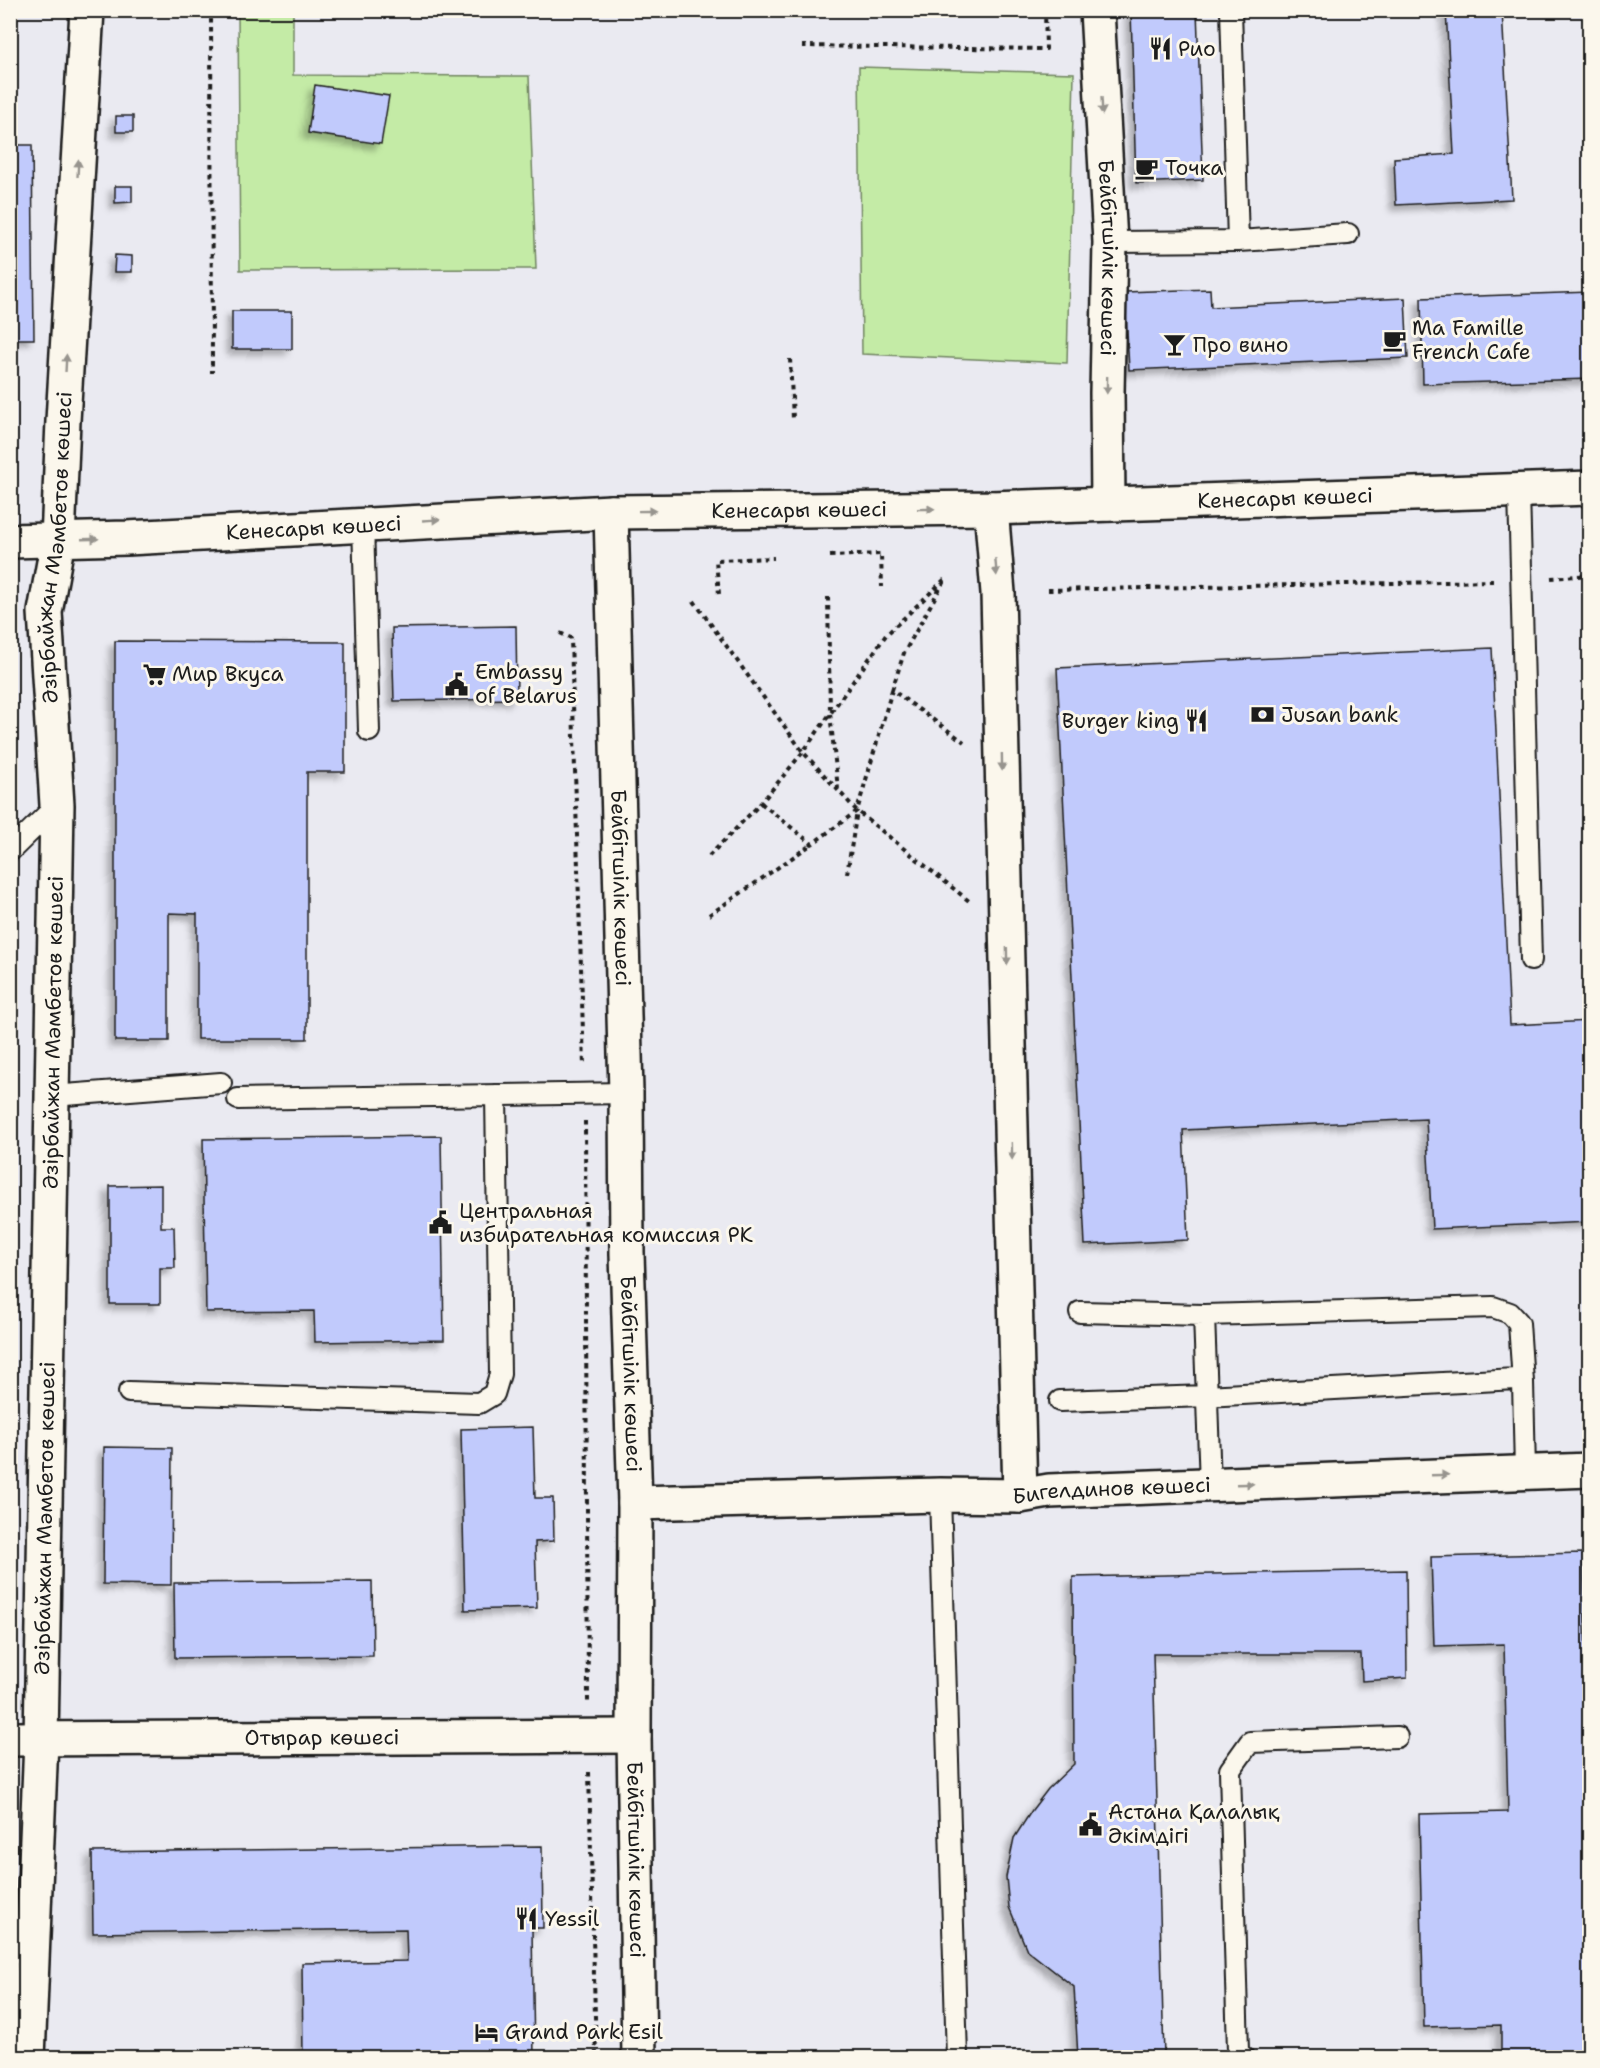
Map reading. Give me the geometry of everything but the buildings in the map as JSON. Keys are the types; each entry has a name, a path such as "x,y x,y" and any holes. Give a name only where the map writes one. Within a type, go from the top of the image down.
{"street":[{"name":"Әзірбайжан Мәмбетов көшесі","path":"28,2058 26,1740 52,1096 57,805 45,612 58,540 63,410 87,10"},
{"name":"Бейбітшілік көшесі","path":"1097,10 1110,242 1107,393 1108,504"},
{"name":"Кенесары көшесі","path":"10,541 611,512 992,508 1590,488"},
{"path":"992,508 998,593 1020,1496"},
{"name":"Бейбітшілік көшесі","path":"611,512 626,1094 627,1254 635,1503 634,1736 639,2058"},
{"name":"Бигелдинов көшесі","path":"635,1503 940,1495 1020,1496 1049,1491 1590,1470"},
{"name":"Отырар көшесі","path":"26,1740 115,1737 634,1736"}],"lane":[{"path":"1231,10 1238,241"},
{"path":"1110,242 1238,241 1348,234"},
{"path":"1519,490 1531,960"},
{"path":"363,524 369,731"},
{"path":"10,851 57,805"},
{"path":"52,1096 221,1083"},
{"path":"238,1099 626,1094"},
{"path":"129,1392 479,1403 494,1394 500,1374 496,1095"},
{"path":"1080,1312 1204,1315 1493,1307 1510,1313 1519,1323 1525,1472"},
{"path":"1204,1315 1209,1485"},
{"path":"1060,1401 1206,1396 1506,1379 1523,1382"},
{"path":"940,1495 957,2058"},
{"path":"1244,2058 1238,2051 1230,1770 1250,1742 1397,1737"}],"path":[{"path":"211,10 212,373"},
{"path":"802,46 1046,49 1045,10"},
{"path":"790,359 793,419"},
{"path":"830,556 881,554 882,587"},
{"path":"719,594 716,560 774,558"},
{"path":"1048,590 1523,581 1590,575"},
{"path":"709,856 761,803 803,752 886,635 946,578 903,653 857,811 847,874"},
{"path":"828,597 830,713 838,790"},
{"path":"694,601 803,752 857,811 974,905"},
{"path":"560,633 571,638 584,1095 588,1737 596,2058"},
{"path":"892,690 965,743"},
{"path":"761,803 812,844"},
{"path":"709,915 857,811"}],"green space":[{"path":"238,11 293,11 293,75 529,76 536,269 240,270"},
{"path":"859,67 1074,73 1067,363 862,354"}],"place":[{"name":"Рио","path":"1160,49"},
{"name":"Точка","path":"1147,168"},
{"name":"Ma Famille French Cafe","path":"1394,340"},
{"name":"Про вино","path":"1175,345"},
{"name":"Мир Вкуса","path":"154,674"},
{"name":"Embassy of Belarus","path":"457,684"},
{"name":"Jusan bank","path":"1263,715"},
{"name":"Burger king","path":"1197,721"},
{"name":"Центральная избирательная комиссия РК","path":"441,1223"},
{"name":"Астана Қалалық Әкімдігі","path":"1090,1824"},
{"name":"Yessil","path":"527,1919"},
{"name":"Grand Park Esil","path":"487,2032"}]}
